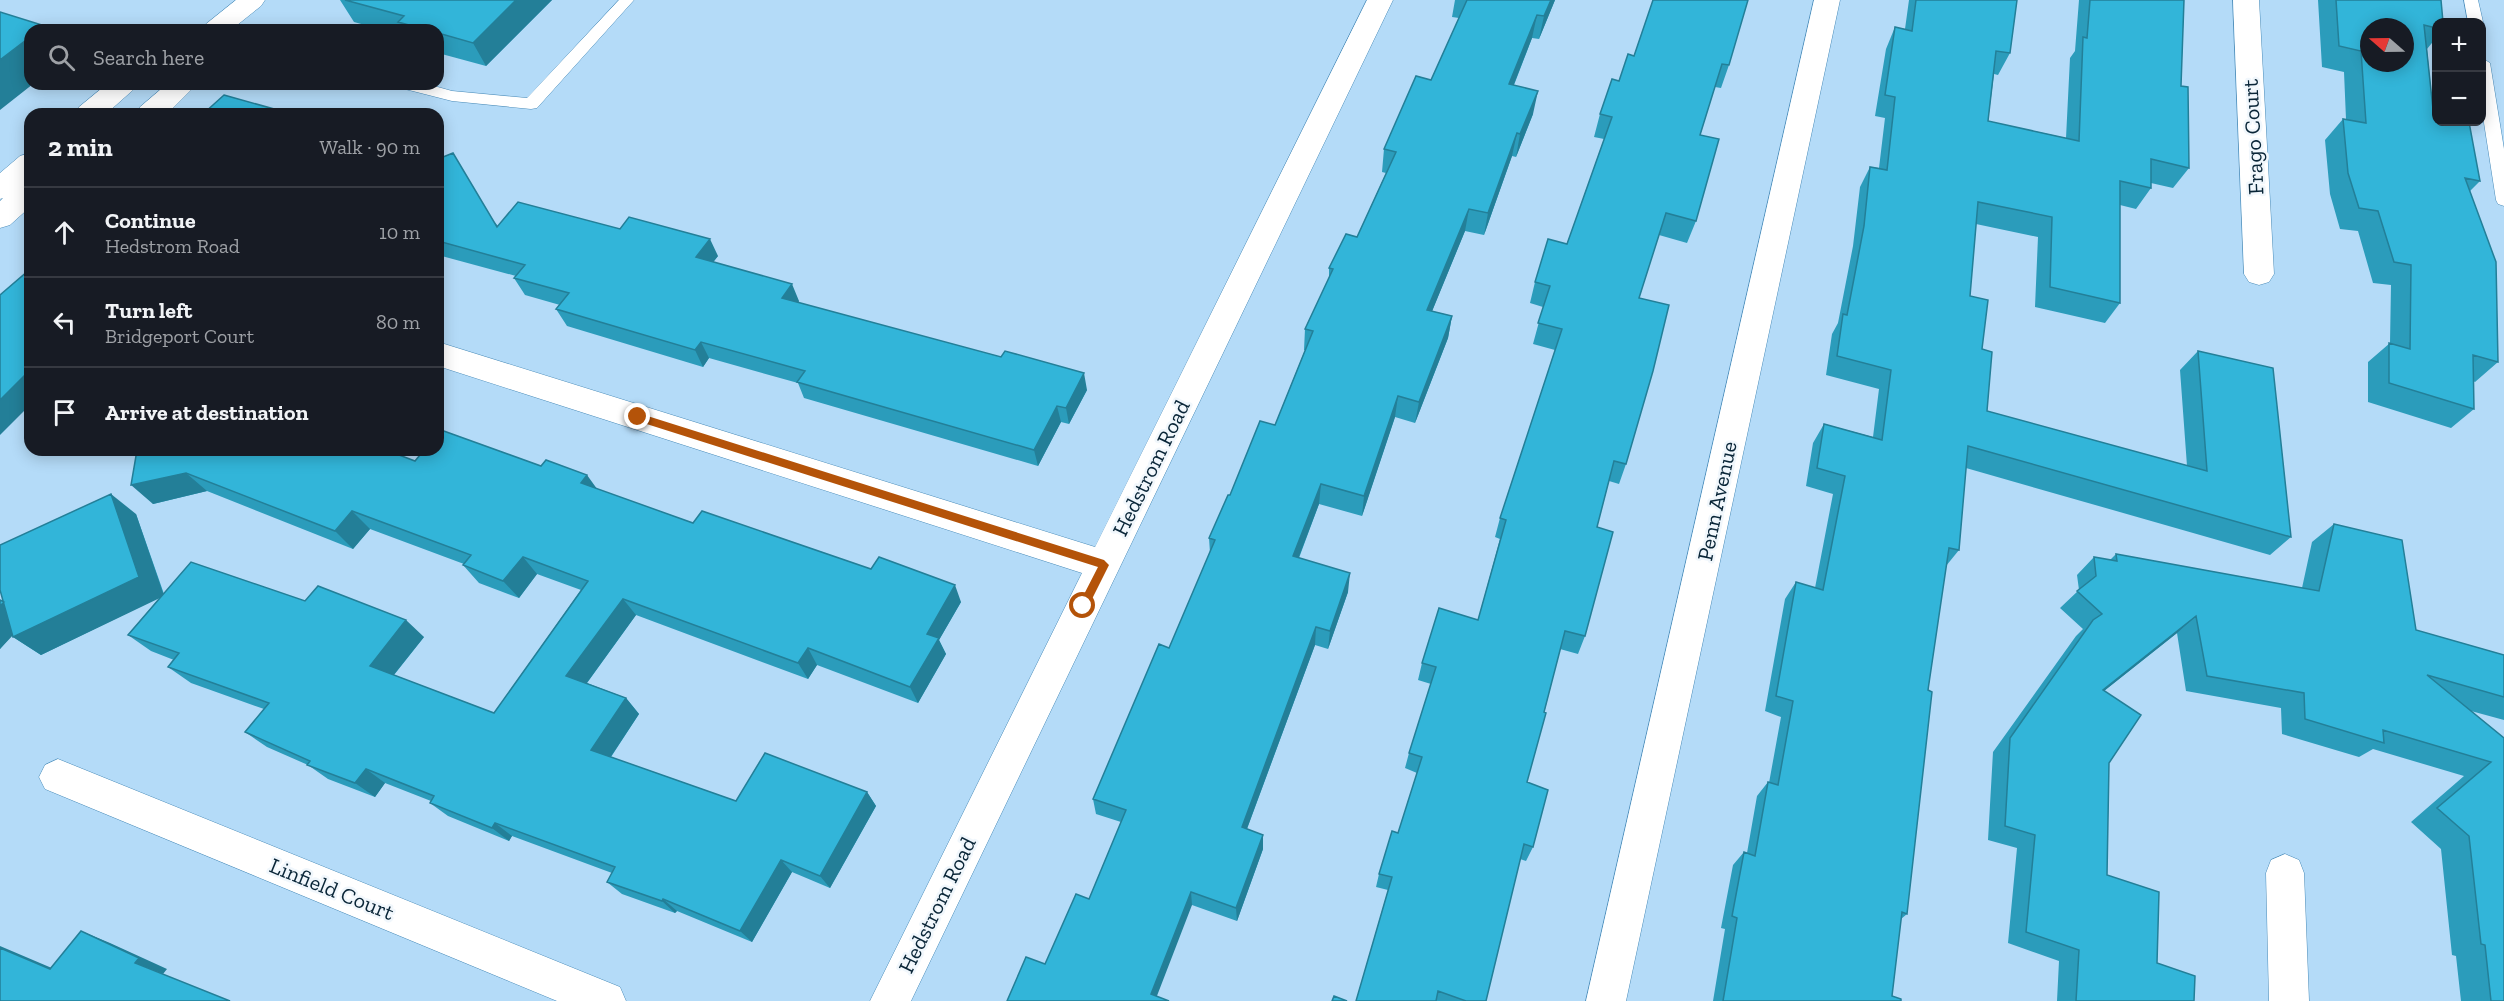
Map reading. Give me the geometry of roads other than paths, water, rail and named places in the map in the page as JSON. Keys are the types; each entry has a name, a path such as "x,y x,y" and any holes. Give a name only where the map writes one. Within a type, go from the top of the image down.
{"street":[{"path":"226,24 252,0"},
{"name":"Hedstrom Road","path":"890,1001 1380,0"},
{"name":"Penn Avenue","path":"1606,1001 1827,0"},
{"name":"Frago Court","path":"2246,0 2259,274"},
{"path":"96,108 117,90"},
{"path":"157,108 177,90"},
{"path":"0,218 22,179"},
{"path":"0,244 24,223"},
{"path":"444,356 1104,565"},
{"name":"Linfield Court","path":"58,777 606,1001"},
{"path":"2284,873 2289,1001"}],"lane":[{"path":"430,90 452,96 531,104 627,0"},
{"path":"2471,0 2474,18"},
{"path":"2483,72 2504,200"}]}
